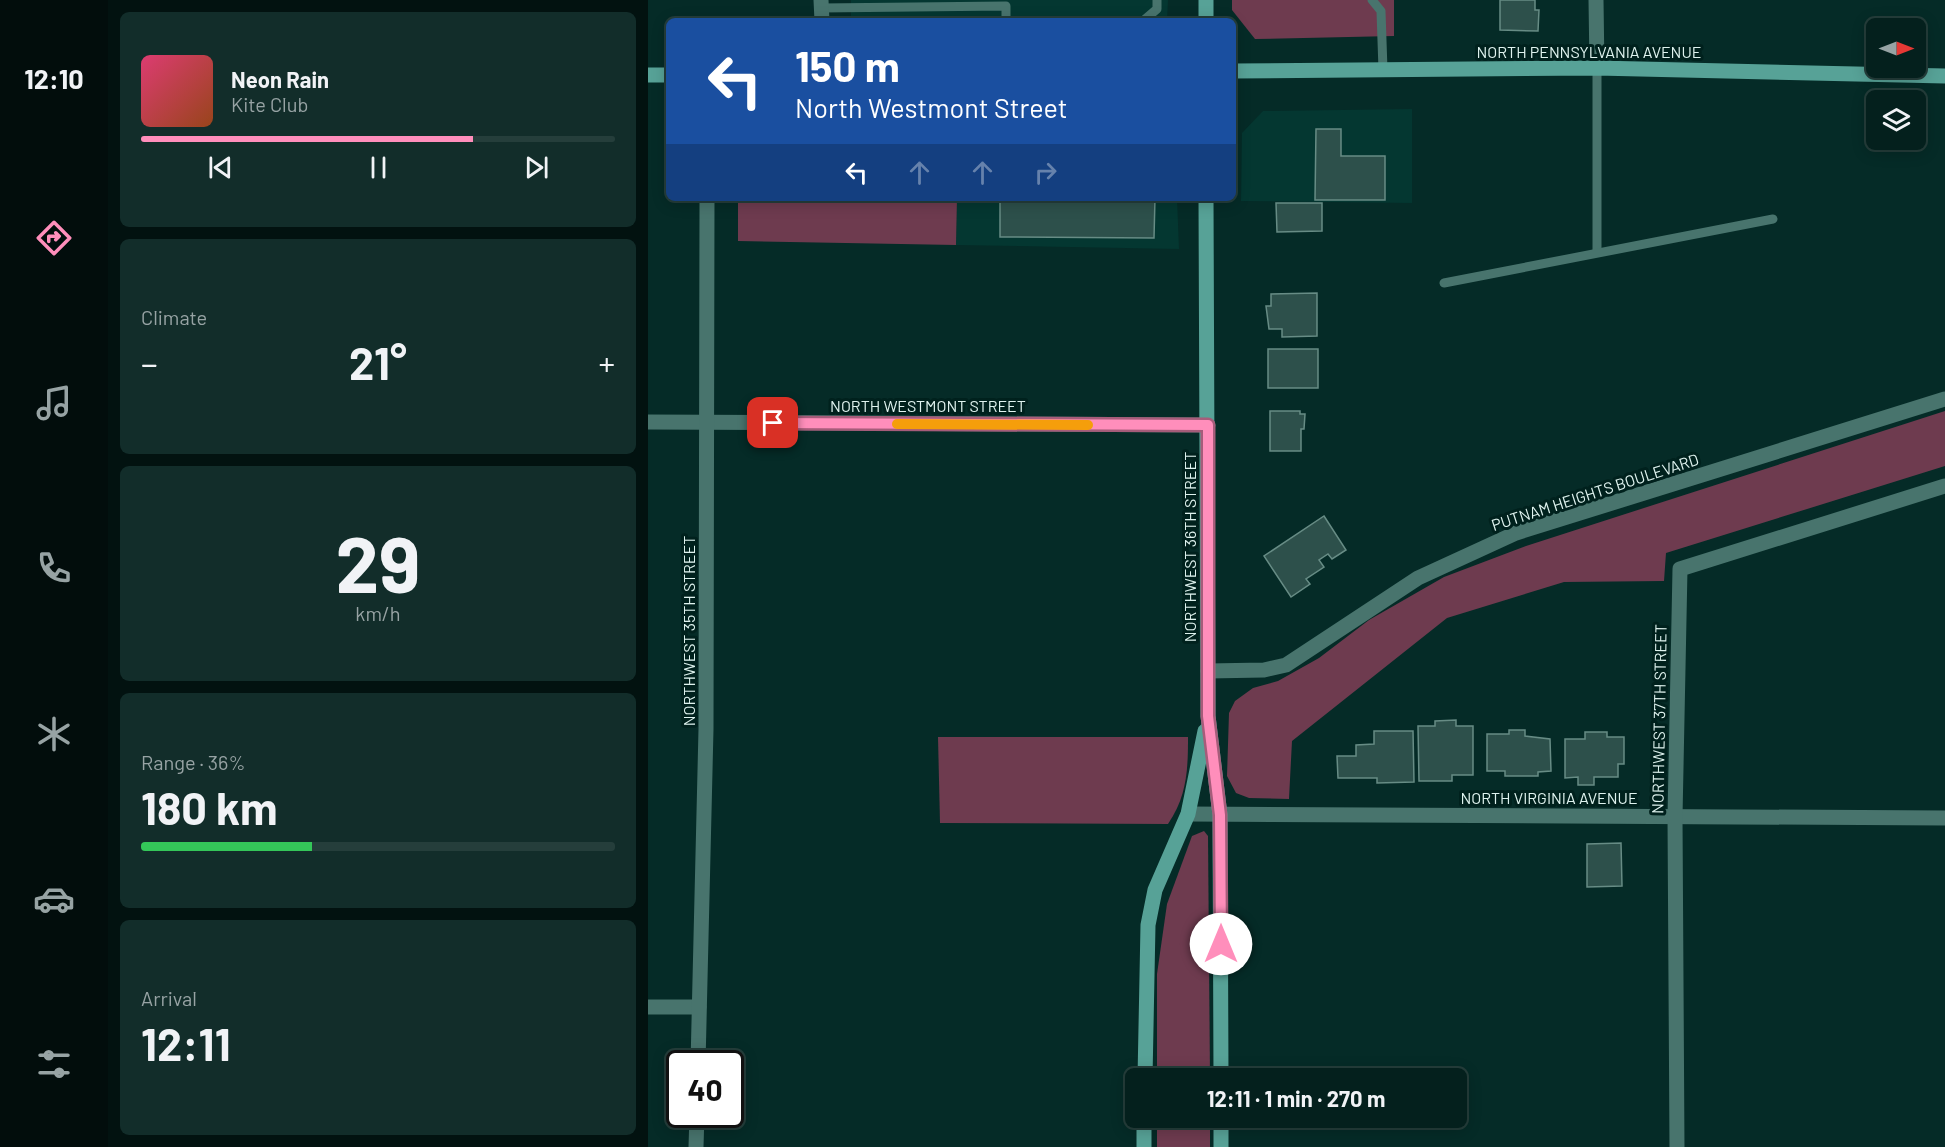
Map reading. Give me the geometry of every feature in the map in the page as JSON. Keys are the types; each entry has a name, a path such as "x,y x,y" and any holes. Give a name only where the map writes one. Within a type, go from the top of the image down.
{"street":[{"path":"1206,0 1206,18"},
{"path":"1596,0 1597,68"},
{"name":"NORTH PENNSYLVANIA AVENUE","path":"1236,71 1597,68 1945,76"},
{"path":"648,75 666,75"},
{"name":"NORTHWEST 35TH STREET","path":"698,1050 706,729 707,201"},
{"name":"NORTHWEST 36TH STREET","path":"1206,201 1208,716 1220,815 1221,1068"},
{"name":"PUTNAM HEIGHTS BOULEVARD","path":"1208,671 1264,670 1286,665 1418,578 1516,533 1945,399"},
{"name":"NORTH WESTMONT STREET","path":"648,422 1208,425"},
{"name":"NORTHWEST 37TH STREET","path":"1677,1147 1675,817 1680,569 1945,486"},
{"name":"NORTHWEST 36TH STREET","path":"1144,1068 1148,925 1155,890 1188,814 1208,716"},
{"name":"NORTH VIRGINIA AVENUE","path":"1188,814 1945,818"},
{"path":"648,1007 699,1007"},
{"path":"696,1147 697,1128"},
{"path":"1144,1128 1144,1147"},
{"path":"1221,1128 1221,1147"}],"lane":[{"path":"1146,18 1156,9 1157,0"},
{"path":"1372,0 1381,12 1383,70"},
{"path":"821,10 1006,6 1006,18"},
{"path":"1597,68 1597,251"},
{"path":"1444,283 1597,251 1773,219"}],"shaded area":[{"path":"851,0 1168,0 1167,18 851,18"},
{"path":"1232,0 1394,0 1394,36 1255,39 1232,10"},
{"path":"1412,109 1412,203 1241,201 1242,133 1263,111"},
{"path":"738,201 957,201 956,245 738,241"},
{"path":"957,201 1177,201 1179,249 956,245"},
{"path":"1945,411 1945,466 1666,553 1664,581 1564,582 1447,618 1292,741 1289,799 1249,798 1236,793 1227,776 1229,713 1235,701 1253,688 1278,681 1319,658 1369,620 1444,577 1526,546"},
{"path":"938,737 1188,737 1188,761 1183,793 1168,824 940,823"},
{"path":"1204,831 1208,836 1210,1068 1157,1068 1157,974 1167,904 1192,836"},
{"path":"1157,1128 1210,1128 1210,1147 1157,1147"}],"building":[{"path":"1500,0 1535,0 1535,10 1539,10 1538,31 1500,30"},
{"path":"1316,129 1341,129 1341,156 1385,156 1385,200 1315,200"},
{"path":"1000,201 1155,201 1154,238 1000,237"},
{"path":"1276,203 1322,203 1322,231 1277,232"},
{"path":"1317,293 1317,336 1282,337 1282,329 1269,329 1266,306 1271,306 1271,294"},
{"path":"1268,349 1318,349 1318,388 1268,388"},
{"path":"1270,411 1300,411 1300,414 1305,414 1304,429 1301,429 1301,451 1270,451"},
{"path":"1324,516 1346,550 1332,559 1328,554 1319,560 1324,567 1306,579 1310,584 1291,597 1264,556"},
{"path":"1456,720 1456,726 1473,726 1473,775 1452,775 1452,781 1419,781 1418,726 1435,726 1435,721"},
{"path":"1509,730 1525,730 1525,736 1550,739 1551,771 1538,772 1538,776 1505,776 1505,771 1487,771 1487,734 1509,734"},
{"path":"1374,731 1413,731 1414,782 1377,783 1377,778 1338,778 1337,756 1356,756 1356,745 1374,744"},
{"path":"1585,732 1607,732 1607,737 1624,737 1624,764 1618,764 1618,777 1594,777 1594,785 1578,785 1578,777 1565,778 1565,739 1585,739"},
{"path":"1621,843 1622,886 1587,887 1587,844"}],"slow traffic":[{"path":"897,424 1088,425"}],"route":[{"path":"773,423 1208,425 1208,716 1220,815 1221,944"}]}
